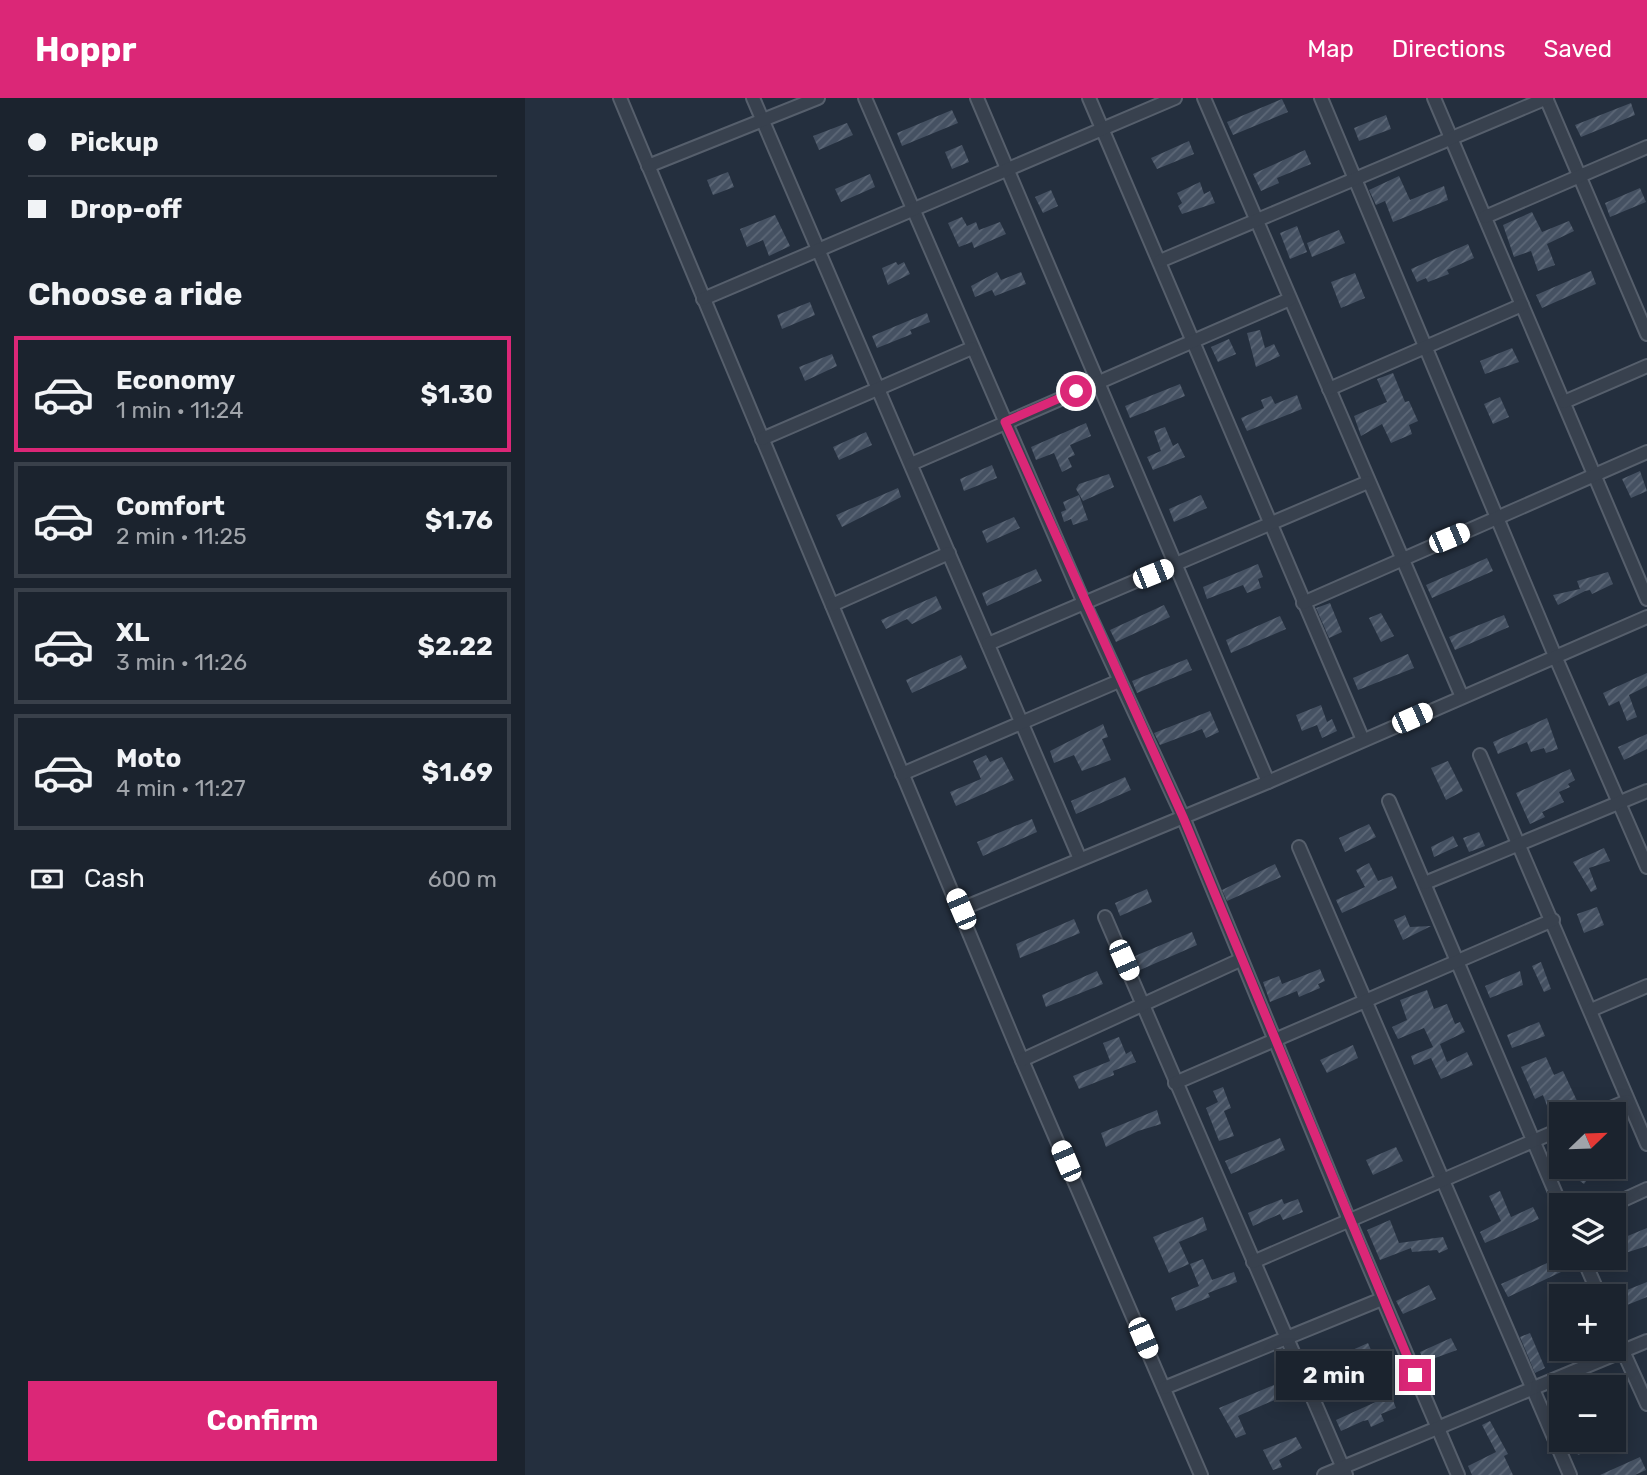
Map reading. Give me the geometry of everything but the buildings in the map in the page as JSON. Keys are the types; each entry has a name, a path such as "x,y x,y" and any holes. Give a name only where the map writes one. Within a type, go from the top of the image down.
{"street":[{"path":"620,98 1022,1060 1201,1475"},
{"path":"753,98 1080,859"},
{"path":"648,166 818,98"},
{"path":"865,98 1084,603 1183,817 1240,960 1458,1475"},
{"path":"977,98 1268,782"},
{"path":"1089,98 1363,740"},
{"path":"703,299 1175,98"},
{"path":"1204,98 1462,696"},
{"path":"1321,98 1555,656 1647,867"},
{"path":"1434,98 1647,599"},
{"path":"1160,261 1546,98 1647,334"},
{"path":"1485,217 1647,147"},
{"path":"911,464 1290,299"},
{"path":"1329,389 1522,305"},
{"path":"762,439 972,348"},
{"path":"1563,402 1647,366"},
{"path":"1303,603 1647,452"},
{"path":"988,644 1368,482"},
{"path":"832,605 949,553"},
{"path":"961,909 1268,782 1647,617"},
{"path":"902,774 1119,681"},
{"path":"1480,755 1647,1144"},
{"path":"1425,883 1647,791"},
{"path":"1389,801 1555,1193"},
{"path":"1299,847 1570,1475"},
{"path":"1105,917 1284,1338 1344,1471"},
{"path":"1175,1083 1553,920"},
{"path":"1022,1060 1240,960"},
{"path":"1591,1010 1647,986"},
{"path":"1253,1262 1549,1134"},
{"path":"1626,1199 1647,1189"},
{"path":"1164,1388 1383,1298"},
{"path":"1626,1350 1647,1341"},
{"path":"1626,1358 1647,1404"},
{"path":"1324,1475 1344,1471 1437,1427 1600,1361"}],"route":[{"path":"1076,391 1005,422 1119,681 1183,817 1240,960 1415,1375"}]}
